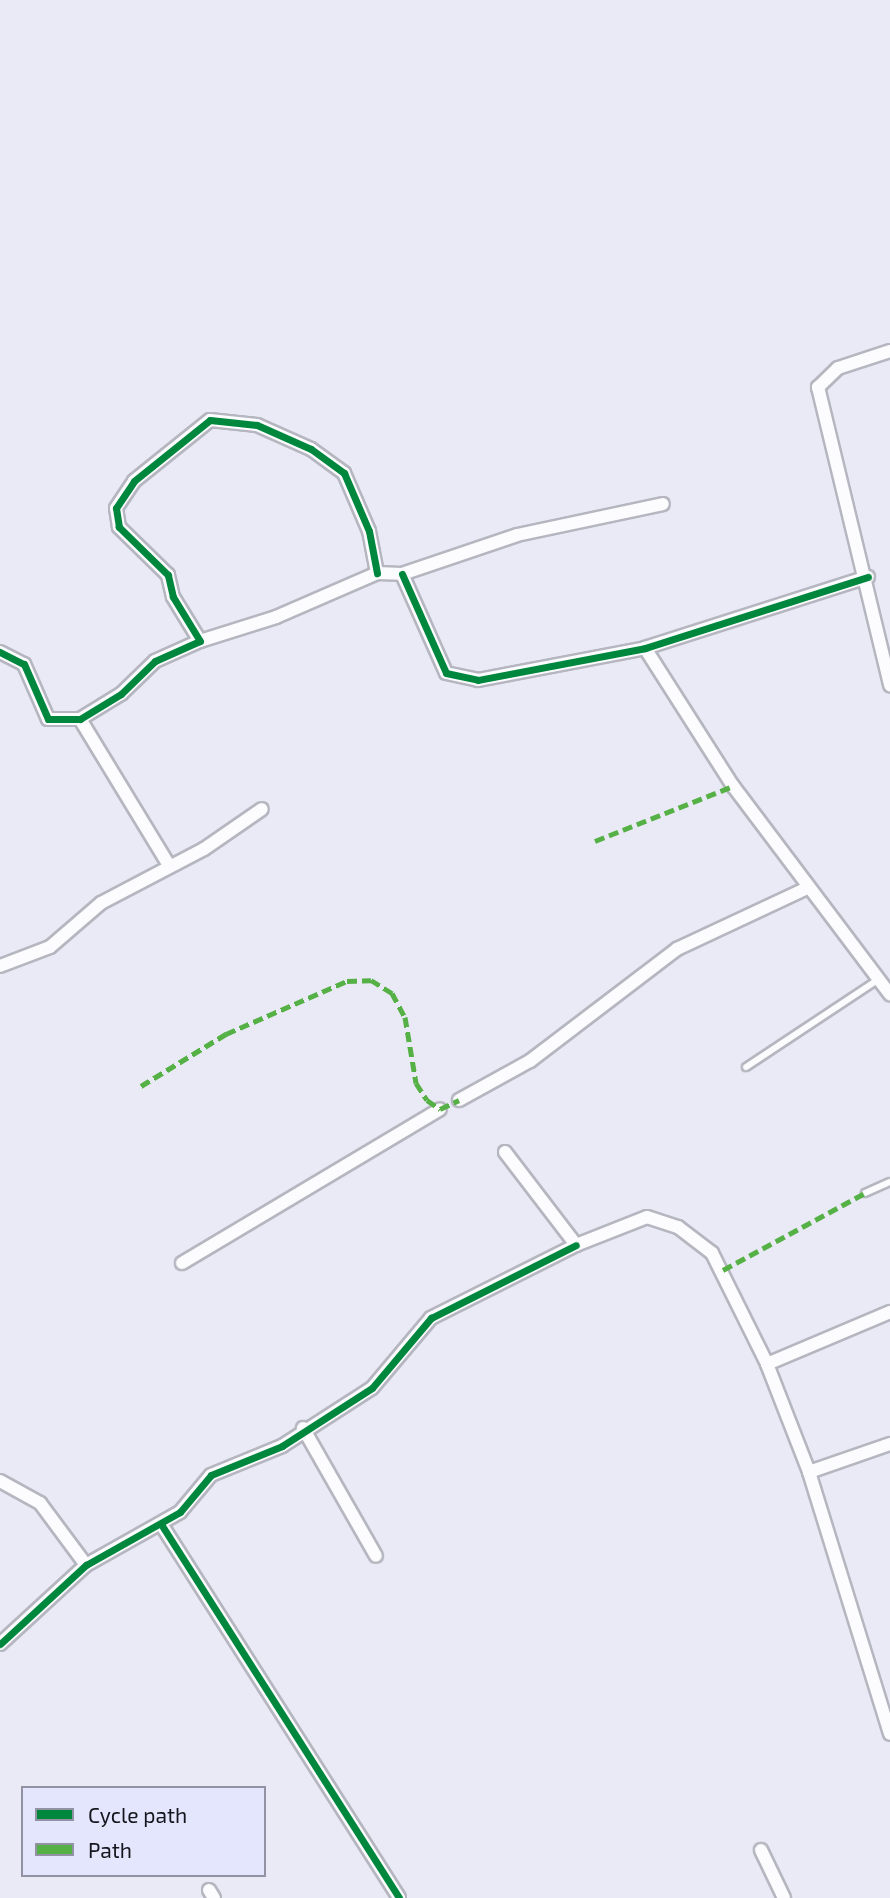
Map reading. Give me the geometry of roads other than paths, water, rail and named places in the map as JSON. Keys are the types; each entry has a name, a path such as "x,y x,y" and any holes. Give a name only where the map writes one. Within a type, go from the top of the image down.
{"street":[{"path":"890,351 838,368 818,387 868,577 890,685"},
{"path":"200,641 168,575 119,527 116,508 134,481 210,419 264,428 344,472 369,531 377,573"},
{"path":"0,652 24,664 48,719 80,719 121,694 155,661 200,641 276,617 377,573 402,574 517,535 663,504"},
{"path":"402,574 446,673 478,680 645,648 868,577"},
{"path":"645,648 807,888 876,981 890,994"},
{"path":"80,719 168,864"},
{"path":"0,966 50,947 101,903 168,864 204,849 262,809"},
{"path":"459,1100 530,1061 677,949 807,888"},
{"path":"182,1264 440,1108"},
{"path":"505,1152 576,1245"},
{"path":"0,1644 86,1565 161,1524 211,1475 282,1446 303,1428 372,1388 431,1318 576,1245 647,1217 678,1227 723,1270 767,1364 809,1472 889,1732"},
{"path":"767,1364 890,1312"},
{"path":"303,1428 376,1556"},
{"path":"809,1472 890,1444"},
{"path":"0,1481 40,1503 86,1565"},
{"path":"161,1524 399,1898"},
{"path":"761,1850 784,1898"}],"lane":[{"path":"746,1067 876,981"},
{"path":"864,1194 890,1182"}]}
